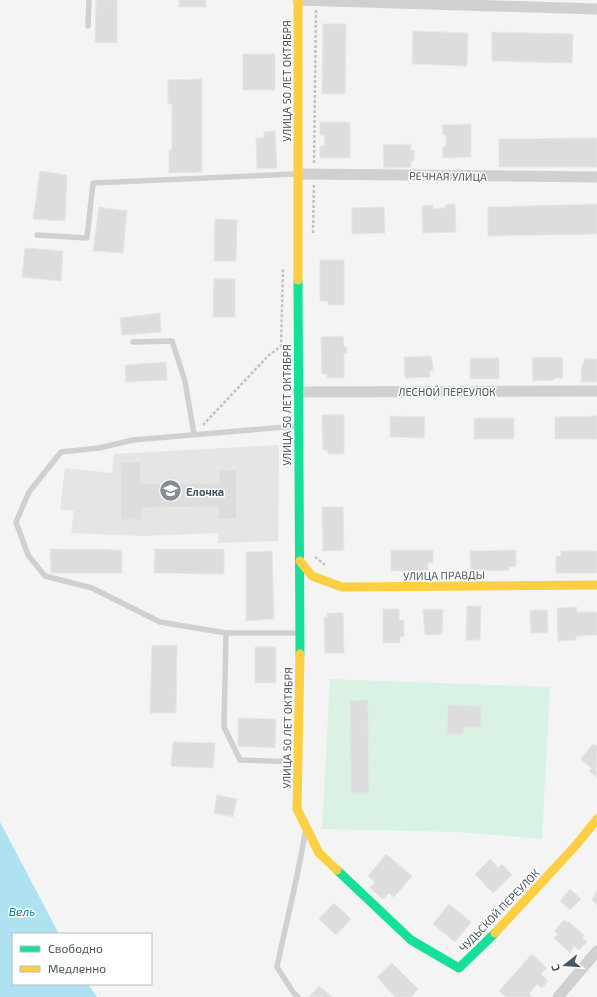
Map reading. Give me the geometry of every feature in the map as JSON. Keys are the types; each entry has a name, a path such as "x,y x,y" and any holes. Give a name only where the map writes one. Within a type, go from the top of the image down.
{"street":[{"path":"298,0 597,9"},
{"name":"УЛИЦА 50 ЛЕТ ОКТЯБРЯ","path":"297,809 300,633 298,426 298,0"},
{"name":"РЕЧНАЯ УЛИЦА","path":"299,174 597,177"},
{"name":"ЛЕСНОЙ ПЕРЕУЛОК","path":"298,392 597,391"},
{"name":"УЛИЦА ПРАВДЫ","path":"300,561 312,576 342,587 597,586"},
{"name":"ЧУДЬСКОЙ ПЕРЕУЛОК","path":"297,809 319,853 412,940 459,968 497,932 577,844 597,819"},
{"path":"558,997 597,951"}],"lane":[{"path":"88,26 89,0"},
{"path":"37,235 87,238 93,182 299,174"},
{"path":"133,342 172,340 185,381 194,434"},
{"path":"298,426 133,440 99,448 61,452 29,492 16,522 28,556 45,576 92,588 160,622 226,633 300,633"},
{"path":"226,633 224,727 240,760 297,762"},
{"path":"298,997 293,992 277,967 287,914 299,871 306,828"}],"path":[{"path":"194,434 268,356 281,346 283,267"}],"shaded area":[{"name":"Елочка","path":"279,445 278,541 218,543 218,533 142,536 71,533 74,511 60,509 65,468 112,473 114,454"}],"green space":[{"path":"330,679 550,687 542,839 457,832 322,829"}],"water":[{"name":"Вель","path":"0,822 58,933 12,933 12,985 89,985 97,997 0,997"}],"building":[{"path":"96,0 117,0 117,43 95,42"},
{"path":"179,0 206,0 206,7 179,7"},
{"path":"323,24 346,24 345,94 322,94"},
{"path":"413,31 468,33 467,66 412,64"},
{"path":"492,32 573,34 572,63 492,61"},
{"path":"243,54 275,54 275,90 243,90"},
{"path":"202,79 202,172 169,173 169,150 172,150 172,104 168,104 168,80"},
{"path":"320,122 350,122 350,158 320,158 320,146 324,146 325,135 320,135"},
{"path":"471,124 471,157 443,158 443,147 446,147 446,135 443,135 442,125"},
{"path":"275,131 277,168 257,169 256,138 264,138 264,132"},
{"path":"597,138 597,167 499,167 499,139"},
{"path":"411,144 411,150 414,150 414,161 411,161 411,167 384,168 383,145"},
{"path":"40,171 67,175 65,221 33,219"},
{"path":"455,204 456,232 423,233 422,206 433,205 433,209 445,208 445,205"},
{"path":"597,204 597,234 488,236 488,207"},
{"path":"99,207 127,211 123,253 93,251"},
{"path":"384,207 385,233 352,234 352,208"},
{"path":"215,219 237,220 236,261 214,261"},
{"path":"25,248 63,251 61,281 22,277"},
{"path":"320,260 344,260 344,305 328,305 328,301 320,301"},
{"path":"214,279 235,279 235,317 213,317"},
{"path":"160,313 161,332 122,335 120,318"},
{"path":"343,336 344,347 347,347 347,353 344,353 344,378 327,378 327,374 322,374 321,337"},
{"path":"431,356 434,371 430,371 430,377 405,378 404,357"},
{"path":"562,357 563,378 533,381 532,358"},
{"path":"470,358 499,358 499,379 470,379"},
{"path":"584,359 597,359 597,382 581,382 582,365 584,364"},
{"path":"166,362 167,380 126,382 125,365"},
{"path":"322,415 344,415 344,454 328,454 327,450 323,450"},
{"path":"390,416 425,417 424,438 390,437"},
{"path":"597,416 597,439 555,439 555,417"},
{"path":"474,418 514,418 514,439 474,439"},
{"path":"120,462 141,462 141,484 219,483 219,470 237,470 237,519 218,519 218,507 142,508 142,520 121,520"},
{"path":"322,507 343,507 344,550 323,551"},
{"path":"50,549 122,550 122,573 51,573"},
{"path":"155,549 224,549 224,574 154,573"},
{"path":"391,550 433,550 433,563 428,563 428,571 391,571"},
{"path":"516,550 516,566 509,567 509,570 471,571 470,551"},
{"path":"272,551 274,619 246,621 246,552"},
{"path":"561,551 597,551 597,573 556,573 556,556 561,556"},
{"path":"467,606 481,606 480,640 466,640"},
{"path":"577,607 577,612 597,612 597,635 576,636 576,640 558,641 557,608"},
{"path":"383,609 399,609 399,620 404,620 404,636 400,637 400,643 383,643"},
{"path":"443,609 442,634 425,635 423,610"},
{"path":"530,610 547,610 548,633 531,633"},
{"path":"327,613 343,613 344,653 325,653 324,617 327,617"},
{"path":"177,645 176,713 150,713 152,646"},
{"path":"255,647 276,647 276,683 255,683"},
{"path":"368,699 369,793 351,793 350,701"},
{"path":"448,705 481,706 481,727 464,727 463,734 447,734"},
{"path":"238,718 276,719 275,748 238,746"},
{"path":"173,742 215,743 213,768 171,766"},
{"path":"593,744 597,746 596,777 589,771 592,769 581,759"},
{"path":"217,795 237,799 233,817 214,813"},
{"path":"386,854 412,876 394,897 389,893 383,899 370,888 375,882 368,876"},
{"path":"490,859 498,868 502,864 512,875 493,893 475,874"},
{"path":"570,889 581,899 570,910 560,901"},
{"path":"597,890 597,905 592,900"},
{"path":"334,903 351,919 336,935 319,919"},
{"path":"449,904 471,922 455,942 433,924"},
{"path":"564,920 568,923 569,922 584,935 582,938 587,942 579,950 574,946 570,953 554,938 558,934 554,931"},
{"path":"532,954 547,968 541,974 548,981 542,988 537,984 529,994 532,997 506,997 499,991"},
{"path":"392,963 418,989 411,997 395,997 377,977"},
{"path":"319,986 332,997 309,997"}],"traffic: fast":[{"path":"298,280 300,654"},
{"path":"337,870 411,940 459,968 495,933"}],"traffic: slow":[{"path":"298,0 298,280"},
{"path":"300,561 312,576 342,587 597,585"},
{"path":"300,654 297,809 319,853 337,870"},
{"path":"495,933 577,844 597,819"}],"place":[{"name":"Елочка","path":"170,491"}]}
